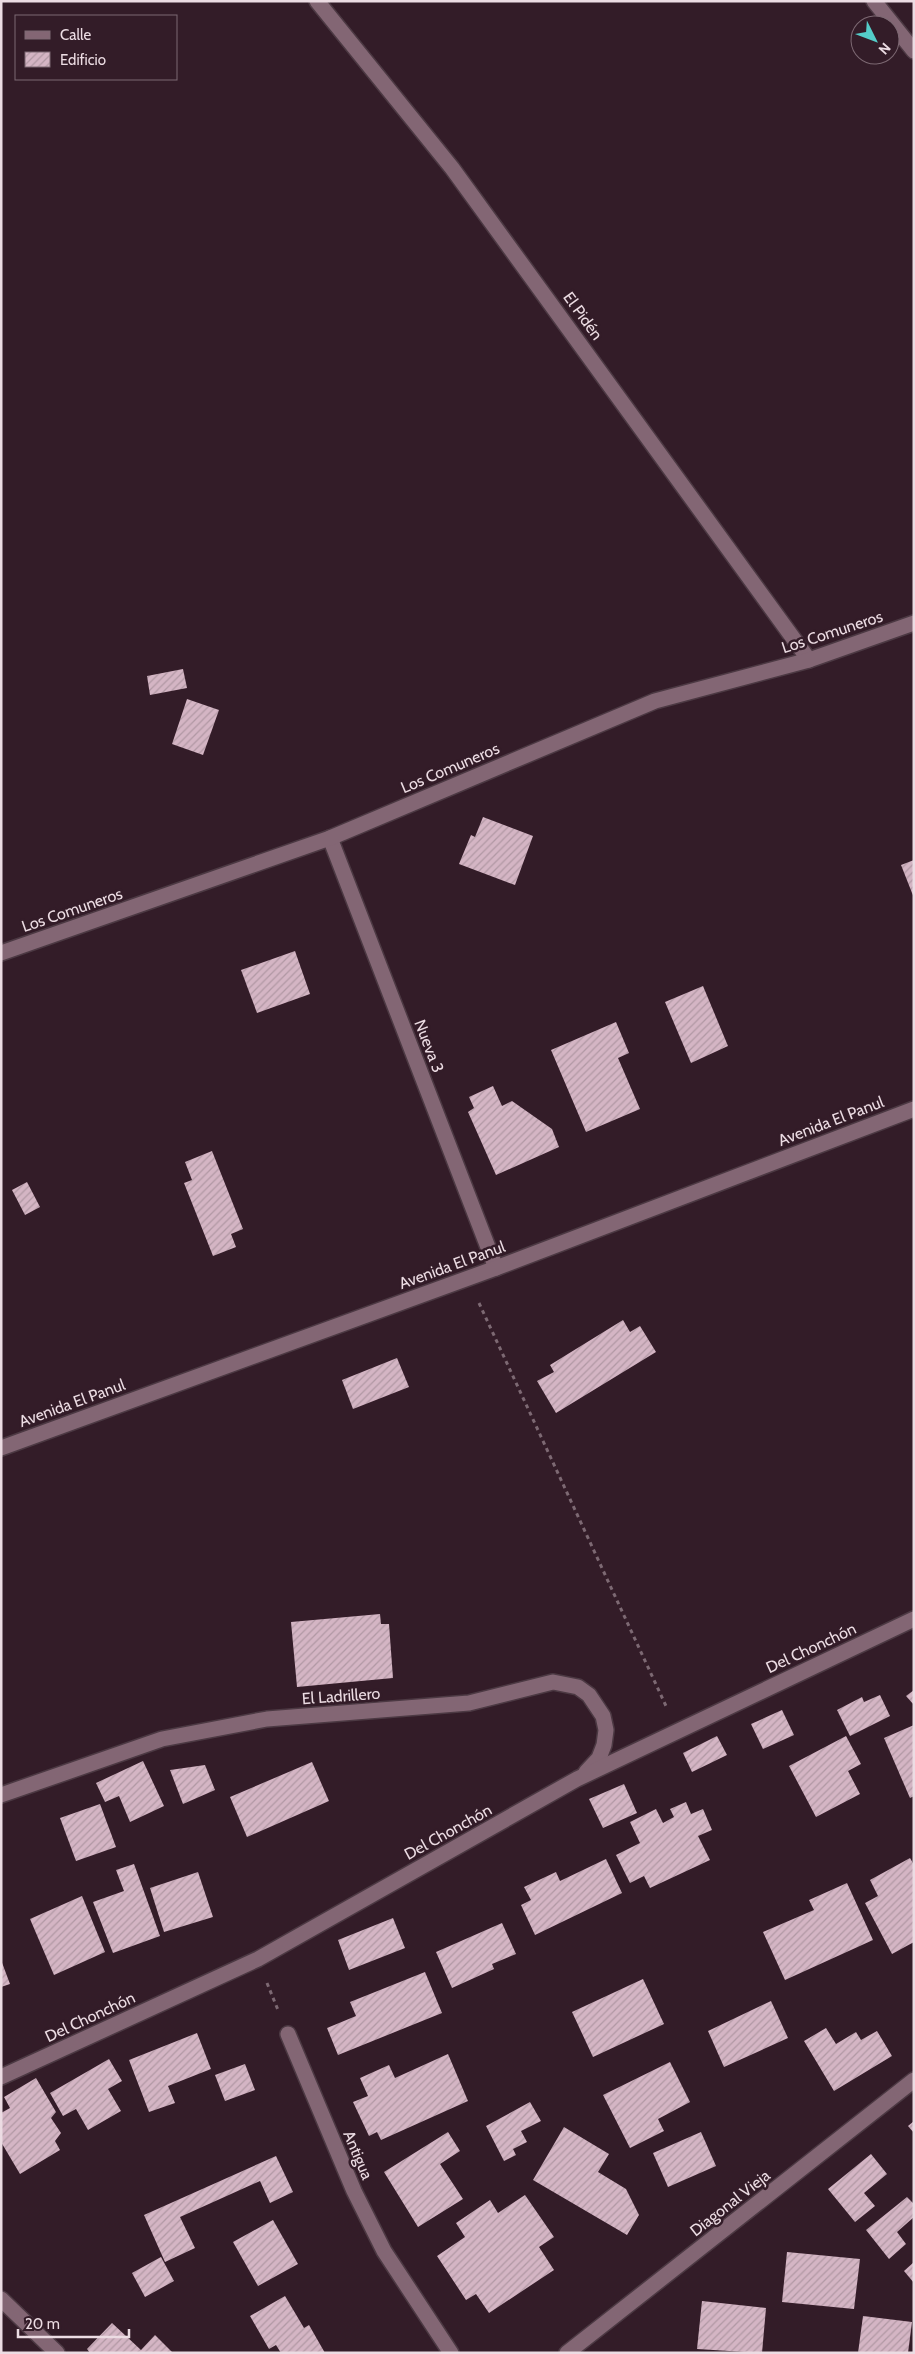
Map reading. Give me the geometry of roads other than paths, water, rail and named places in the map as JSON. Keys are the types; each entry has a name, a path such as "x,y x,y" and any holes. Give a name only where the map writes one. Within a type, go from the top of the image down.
{"street":[{"name":"El Pidén","path":"317,1 322,10 452,168 809,660"},
{"path":"874,1 914,51"},
{"name":"Los Comuneros","path":"1,953 330,838 655,701 809,660 914,623"},
{"name":"Nueva 3","path":"330,838 496,1268"},
{"name":"Avenida El Panul","path":"1,1448 496,1268 914,1109"},
{"name":"Del Chonchón","path":"1,2077 258,1959 577,1780 914,1618"},
{"name":"El Ladrillero","path":"1,1795 162,1739 267,1719 469,1703 553,1682 566,1683 578,1687 589,1695 603,1716 606,1730 604,1745 599,1758 577,1780"},
{"name":"Antigua","path":"288,2034 354,2191 384,2250 451,2353"},
{"name":"Diagonal Vieja","path":"567,2353 914,2080"},
{"path":"1,2299 57,2353"}]}
